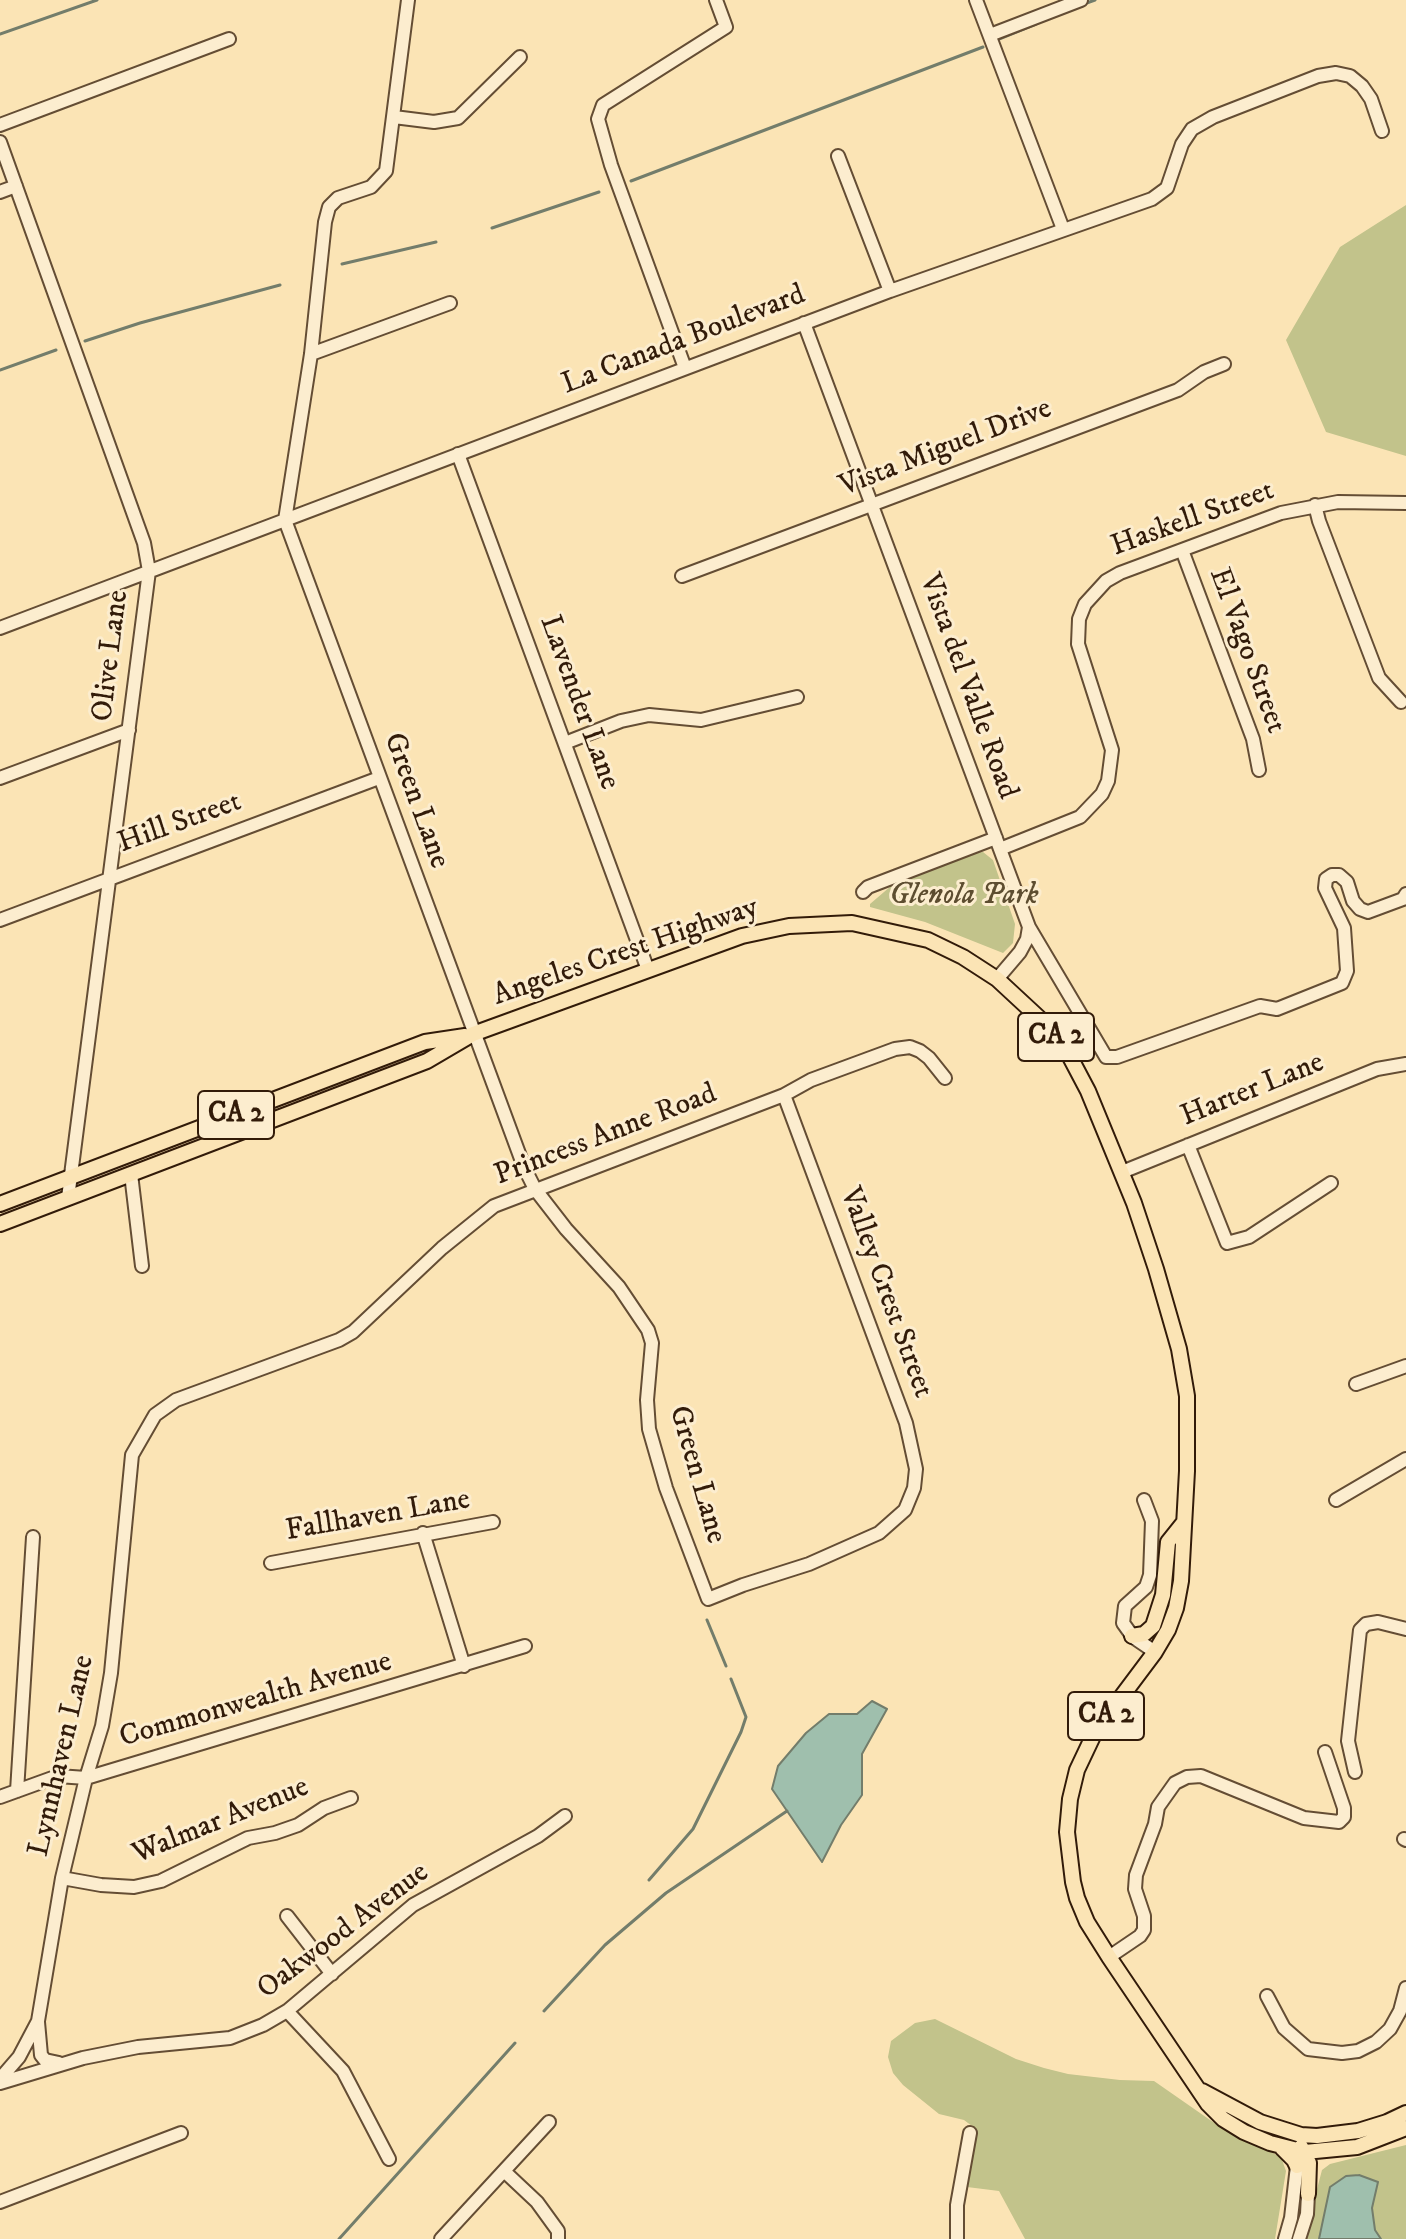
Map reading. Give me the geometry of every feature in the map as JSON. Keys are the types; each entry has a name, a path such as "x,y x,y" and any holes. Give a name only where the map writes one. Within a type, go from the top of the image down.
{"main road":[{"name":"Angeles Crest Highway","path":"0,1224 427,1061 473,1034 742,936 789,926 852,923 928,940 963,957 997,979 1038,1017 1069,1055 1088,1091 1122,1172 1171,1318 1185,1380 1184,1521 1181,1581 1176,1608 1155,1652 1095,1732 1077,1770 1070,1799 1067,1832 1073,1882 1087,1922 1208,2104 1223,2119 1244,2132 1305,2152 1335,2151 1376,2142 1406,2128"},
{"name":"Angeles Crest Highway","path":"0,1204 425,1042 473,1034"},
{"path":"1132,1636 1144,1634 1153,1626 1163,1595 1168,1542 1184,1521"},
{"name":"Angeles Crest Highway","path":"1198,2089 1260,2122 1289,2132 1317,2136 1374,2127 1406,2113"},
{"path":"1198,2089 1238,2121 1267,2135 1299,2145 1309,2163 1308,2194"},
{"path":"1278,2145 1290,2154 1297,2166 1305,2152 1317,2142 1347,2139 1374,2127"},
{"path":"1308,2194 1314,2165 1335,2151"}],"street":[{"name":"Green Lane","path":"408,0 389,161 382,177 371,187 338,198 329,207 325,222 311,354 285,520 524,1167 535,1189 566,1229 619,1287 648,1330 652,1343 647,1400 649,1429 666,1488 708,1599"},
{"path":"685,368 611,165 598,119 603,105 726,27 716,0"},
{"path":"976,0 1063,229"},
{"path":"990,35 1081,0"},
{"path":"0,125 229,39"},
{"path":"394,117 434,122 458,118 520,57"},
{"name":"La Canada Boulevard","path":"0,628 804,323 1162,193 1174,174 1186,137 1192,129 1213,117 1318,76 1336,73 1350,76 1371,99 1382,131"},
{"name":"Olive Lane","path":"0,142 144,543 149,571 68,1198"},
{"path":"838,156 890,291"},
{"path":"0,192 16,186"},
{"path":"311,354 450,303"},
{"name":"Vista del Valle Road","path":"804,323 1029,927 1106,1057 1117,1057 1260,1006 1277,1009 1342,983 1347,971 1344,928 1325,888 1326,879 1332,875 1339,875 1347,882 1353,901 1368,912 1403,899 1406,894"},
{"name":"Vista Miguel Drive","path":"682,576 1178,390 1204,372 1224,364"},
{"name":"Lavender Lane","path":"458,454 648,970"},
{"name":"Haskell Street","path":"863,892 868,887 1080,817 1102,794 1108,781 1112,750 1080,654 1079,619 1085,604 1106,581 1281,513 1338,502 1406,503"},
{"path":"1315,505 1379,678 1401,702"},
{"name":"El Vago Street","path":"1182,550 1253,739 1259,770"},
{"path":"565,743 621,721 649,715 701,720 797,697"},
{"path":"0,778 129,730"},
{"name":"Hill Street","path":"0,920 379,778"},
{"path":"997,979 1020,952 1029,927"},
{"name":"Princess Anne Road","path":"176,1400 353,1332 483,1213 535,1189 784,1095 811,1080 895,1049 910,1047 929,1058 945,1078"},
{"name":"Harter Lane","path":"1122,1172 1377,1069 1406,1064"},
{"name":"Valley Crest Street","path":"708,1599 809,1564 879,1533 905,1510 914,1488 916,1469 913,1449 784,1095"},
{"path":"1188,1145 1227,1243 1249,1237 1331,1183"},
{"path":"131,1174 142,1266"},
{"path":"1356,1384 1406,1366"},
{"name":"Lynnhaven Lane","path":"0,2081 19,2057 38,2021 62,1878 102,1726 111,1673 132,1455 155,1415 176,1400"},
{"path":"1336,1500 1406,1459"},
{"path":"1144,1500 1152,1521 1150,1575 1146,1587 1125,1606 1123,1623 1132,1636 1155,1652"},
{"name":"Fallhaven Lane","path":"271,1563 493,1522"},
{"path":"423,1533 464,1666"},
{"path":"17,1791 33,1537"},
{"path":"1355,1772 1348,1741 1360,1630 1366,1624 1378,1622 1406,1629"},
{"name":"Commonwealth Avenue","path":"0,1797 58,1776 86,1778 525,1646"},
{"path":"1109,1957 1144,1930 1135,1889 1136,1875 1158,1807 1175,1783 1187,1777 1201,1776 1304,1818 1339,1822 1345,1814 1325,1752"},
{"name":"Walmar Avenue","path":"62,1878 134,1887 161,1881 248,1838 298,1825 324,1808 351,1798"},
{"name":"Oakwood Avenue","path":"0,2081 20,2079 66,2063 138,2047 230,2038 263,2025 287,2011 413,1905 538,1836 565,1816"},
{"path":"287,1916 332,1974"},
{"path":"1267,1996 1284,2028 1308,2049 1342,2053 1367,2047 1390,2029 1400,2011 1406,1988"},
{"path":"287,2011 343,2071 389,2159"},
{"path":"38,2021 41,2055 52,2063 66,2063"},
{"path":"441,2239 549,2122"},
{"path":"0,2202 181,2133"},
{"path":"957,2239 957,2205 970,2133"},
{"path":"1285,2239 1291,2218 1297,2166"},
{"path":"504,2171 537,2202 558,2231 558,2239"},
{"path":"1299,2239 1307,2214 1308,2194"}],"green space":[{"path":"1406,205 1406,456 1326,432 1286,340 1340,247"},
{"name":"Glenola Park","path":"983,852 993,860 1015,924 1013,943 1003,953 925,922 870,907 898,880 971,853"},
{"path":"935,2019 1016,2059 1044,2068 1068,2074 1154,2081 1223,2129 1281,2157 1286,2171 1275,2239 1025,2239 999,2191 967,2187 976,2129 964,2120 939,2114 893,2073 888,2057 891,2041 915,2023"},
{"path":"1406,2145 1406,2239 1304,2239 1322,2170 1330,2164"}],"shaded area":[{"path":"872,1701 887,1709 862,1754 862,1795 841,1825 822,1862 772,1789 778,1766 806,1733 829,1714 857,1714"},
{"path":"1359,2175 1378,2182 1372,2208 1375,2230 1381,2239 1319,2239 1330,2187 1346,2176"}],"waterway":[{"path":"0,34 97,0"},
{"path":"1084,4 1095,0"},
{"path":"999,39 1036,24"},
{"path":"631,181 983,47"},
{"path":"492,228 599,192"},
{"path":"342,264 436,242"},
{"path":"85,341 280,285"},
{"path":"0,370 56,350"},
{"path":"707,1620 726,1666"},
{"path":"649,1880 693,1829 741,1732 746,1717 731,1679"},
{"path":"544,2011 605,1945 666,1893 787,1811"},
{"path":"339,2239 515,2043"}]}
